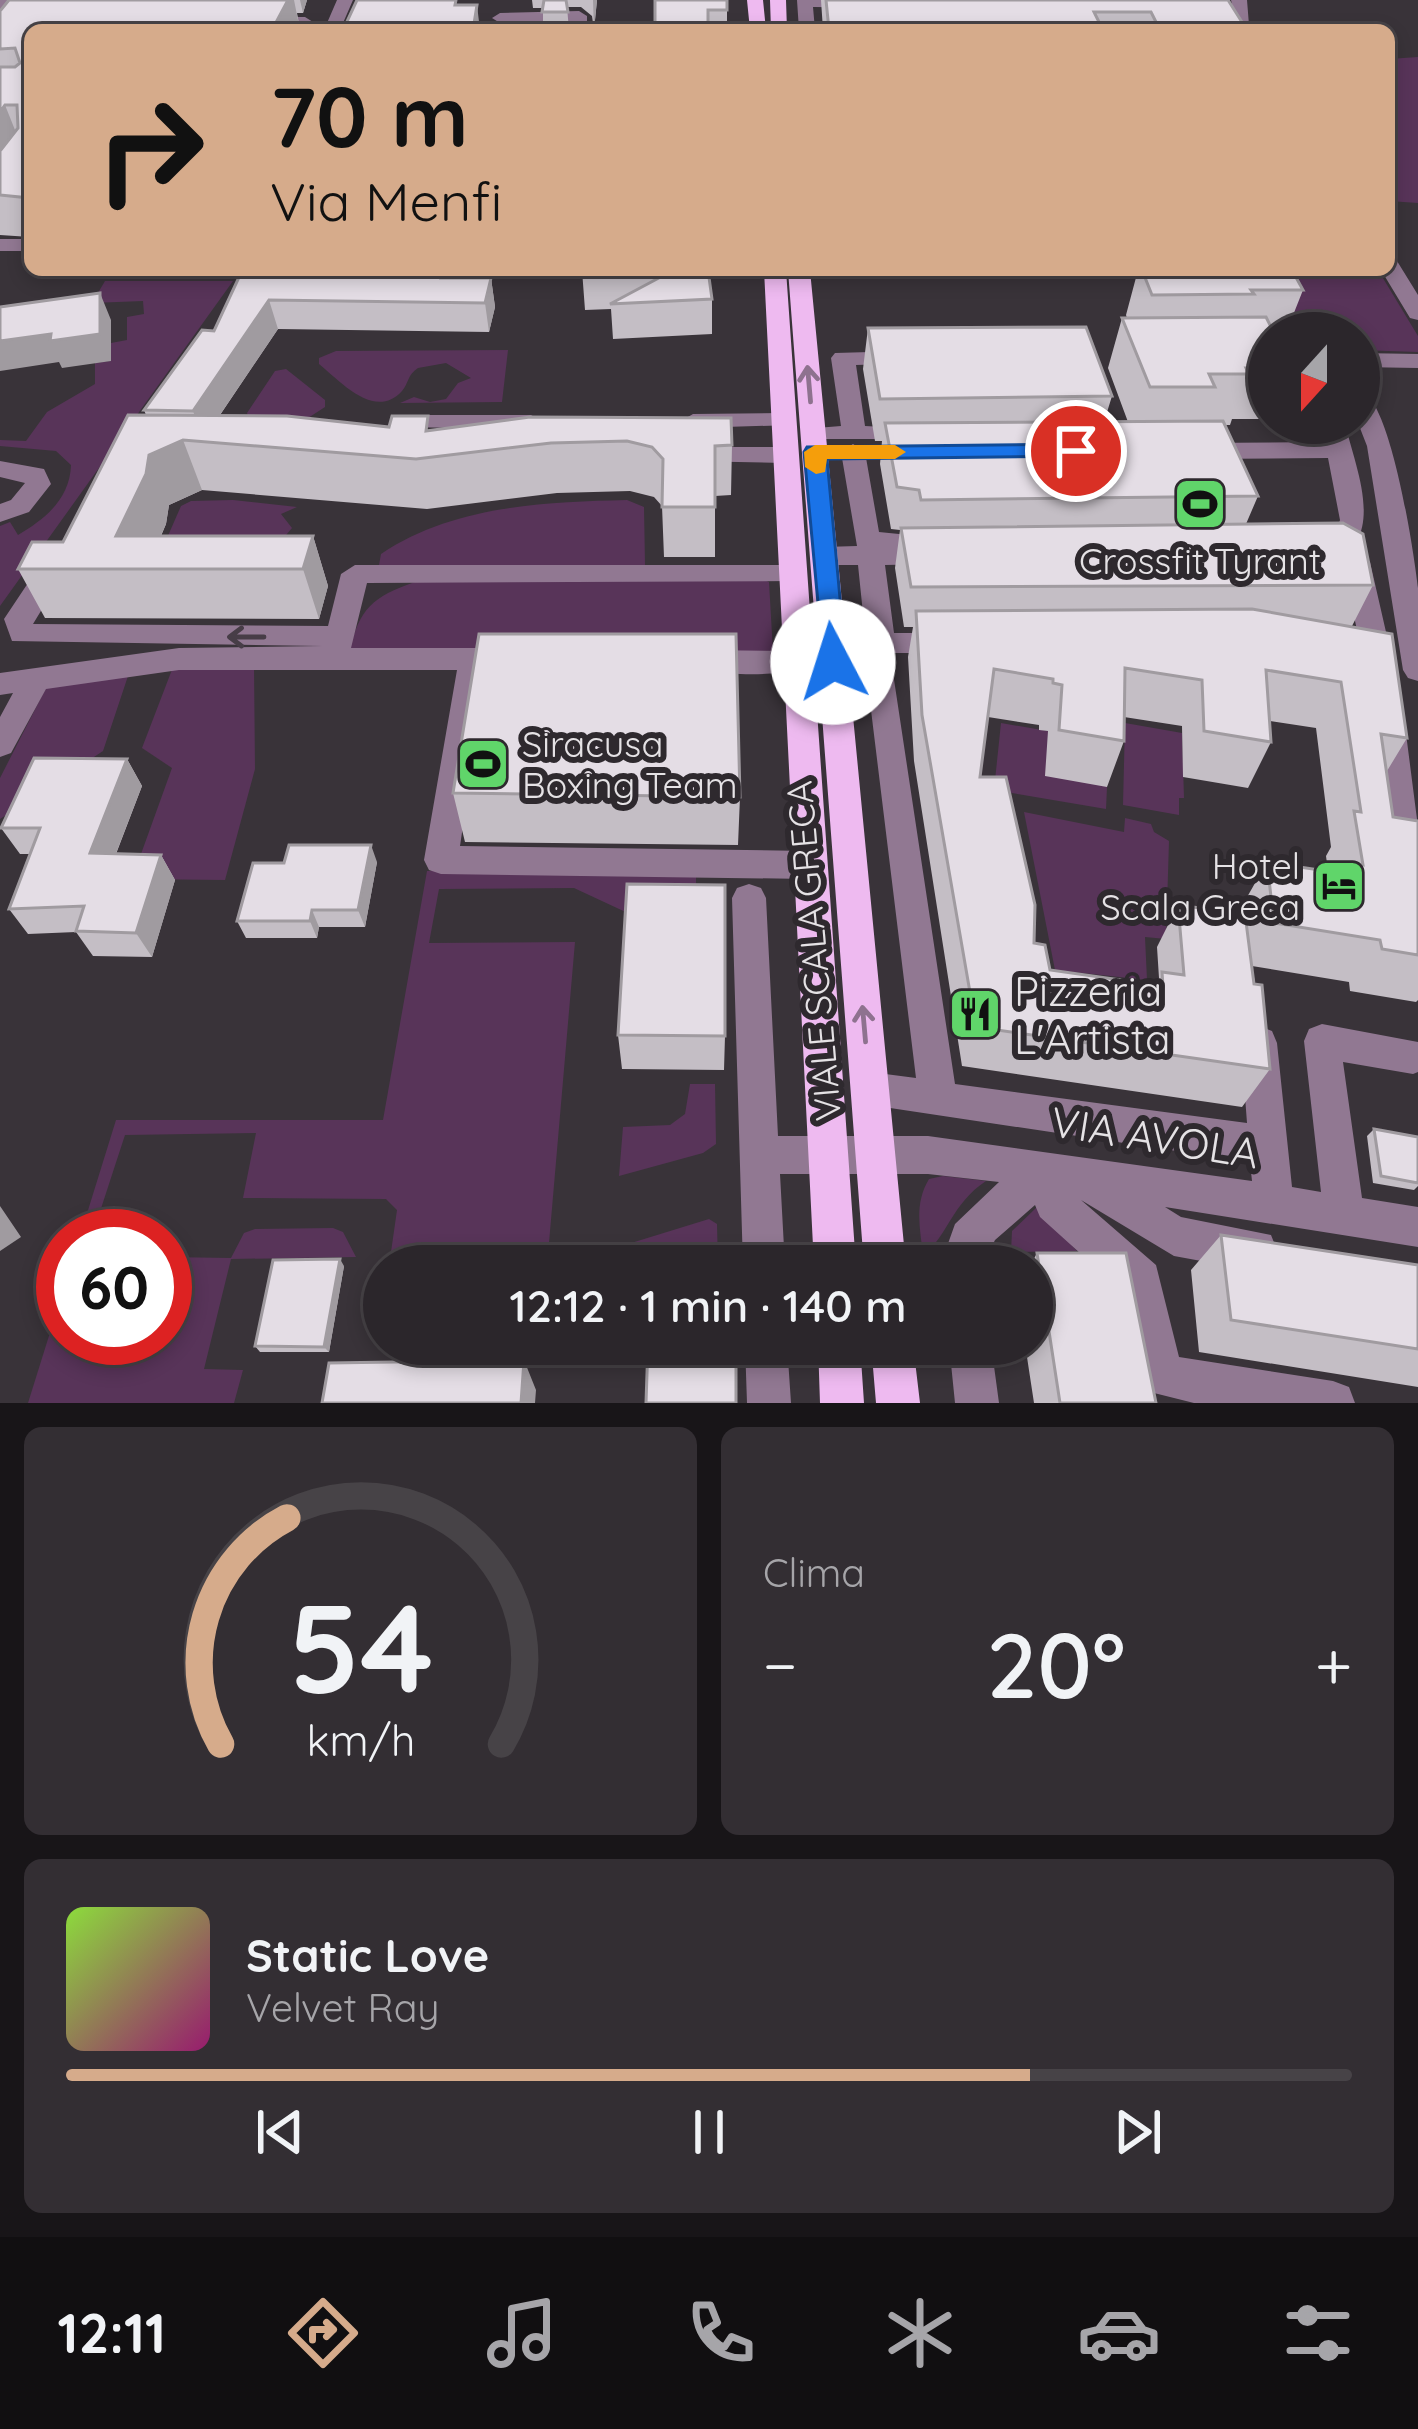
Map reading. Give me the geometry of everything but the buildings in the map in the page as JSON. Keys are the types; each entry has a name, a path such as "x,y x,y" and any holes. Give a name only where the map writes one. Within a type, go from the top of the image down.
{"main road":[{"name":"VIALE SCALA GRECA","path":"776,276 783,420 804,447 824,556 883,1245"},
{"name":"VIALE SCALA GRECA","path":"799,276 804,447 791,572 834,1245"},
{"path":"840,1365 842,1403"},
{"path":"894,1365 898,1403"}],"street":[{"path":"1239,0 1243,22"},
{"path":"806,18 916,3 921,24"},
{"path":"500,20 579,16 578,24"},
{"path":"242,22 252,24"},
{"path":"284,24 304,22"},
{"path":"1395,276 1418,314"},
{"path":"824,556 961,547 867,541 843,358 929,358"},
{"path":"1380,360 1418,361"},
{"path":"666,421 783,420"},
{"path":"410,422 550,422"},
{"path":"1173,442 1248,439"},
{"path":"659,454 945,442"},
{"path":"1340,444 1353,520 1348,535 1294,544 1342,553 1360,566 1372,632 1365,640 1320,649 1384,679 1404,823"},
{"path":"1378,444 1418,670"},
{"path":"0,469 35,475 38,484 20,506 0,513"},
{"path":"71,540 18,619 22,634 543,660"},
{"path":"870,555 938,1100"},
{"path":"336,648 355,574 791,572"},
{"path":"0,684 179,659 336,648"},
{"path":"832,652 974,652"},
{"path":"473,659 441,860 808,865"},
{"path":"681,661 796,662"},
{"path":"0,745 36,679"},
{"path":"749,898 763,1245"},
{"path":"1256,1013 1274,1204"},
{"path":"1344,1215 1322,1041 1413,1057"},
{"path":"870,1090 1268,1145"},
{"name":"VIA AVOLA","path":"759,1155 928,1155 1418,1227"},
{"path":"1063,1172 1174,1236 1285,1255"},
{"path":"966,1245 977,1228 1063,1172"},
{"path":"1063,1172 1054,1203 1142,1280 1180,1391 1333,1403"},
{"path":"767,1365 769,1403"},
{"path":"972,1365 977,1403"}],"shaded area":[{"path":"1418,57 1418,203 1395,201 1395,59"},
{"path":"1264,276 1382,276 1418,336 1418,352 1380,351 1380,312 1284,312"},
{"path":"105,281 233,281 0,606 0,526 10,522 18,535 46,515 66,488 71,465 56,451 0,446 0,440 26,441 47,412 95,384 95,363 110,361 111,343 127,340 127,317 144,314 143,301 92,303"},
{"path":"508,350 502,402 400,403 414,397 430,402 446,399 458,383 471,378 446,363 418,368 402,391 381,402 358,395 319,364 319,358 336,351"},
{"path":"286,369 325,400 325,407 308,418 249,419 247,413 275,371"},
{"path":"627,500 644,507 645,565 379,565 381,554 409,538 468,516 531,505"},
{"path":"191,501 297,507 281,514 292,528 281,541 153,570 181,506"},
{"path":"758,577 769,582 773,652 349,652 370,606 415,582"},
{"path":"254,666 255,769 225,880 132,879 172,768 142,748 173,667"},
{"path":"129,673 103,751 0,819 0,778 47,686"},
{"path":"1001,723 1048,731 1107,787 1106,809 994,790"},
{"path":"1125,723 1182,733 1184,798 1179,798 1179,815 1123,805"},
{"path":"1024,812 1124,832 1125,818 1151,824 1154,832 1169,841 1166,939 1145,937 1147,980 1055,970"},
{"path":"427,871 696,873 696,915 632,915 574,888 439,889 429,943 575,942 549,1245 392,1245 397,1210 386,1199 243,1198 256,1133 125,1135 101,1209 88,1209 116,1120 383,1120"},
{"path":"690,1084 715,1084 716,1144 703,1153 619,1176 623,1127 670,1125 685,1114"},
{"path":"929,1179 986,1181 965,1200 933,1245 922,1245 919,1216"},
{"path":"1037,1207 1077,1251 1053,1251 1053,1245 1011,1245 1012,1231"},
{"path":"709,1219 717,1224 718,1245 625,1245"},
{"path":"333,1228 343,1232 356,1257 231,1259 204,1369 243,1370 234,1403 28,1403 40,1365 192,1365 192,1257 231,1258 244,1233"}],"slow traffic":[{"path":"816,467 815,452 895,452"}],"place":[{"name":"Crossfit Tyrant","path":"1200,504"},
{"name":"Siracusa Boxing Team","path":"483,764"},
{"name":"Hotel Scala Greca","path":"1339,886"},
{"name":"Pizzeria L'Artista","path":"975,1014"}],"route":[{"path":"833,662 815,452 1076,451"}]}
